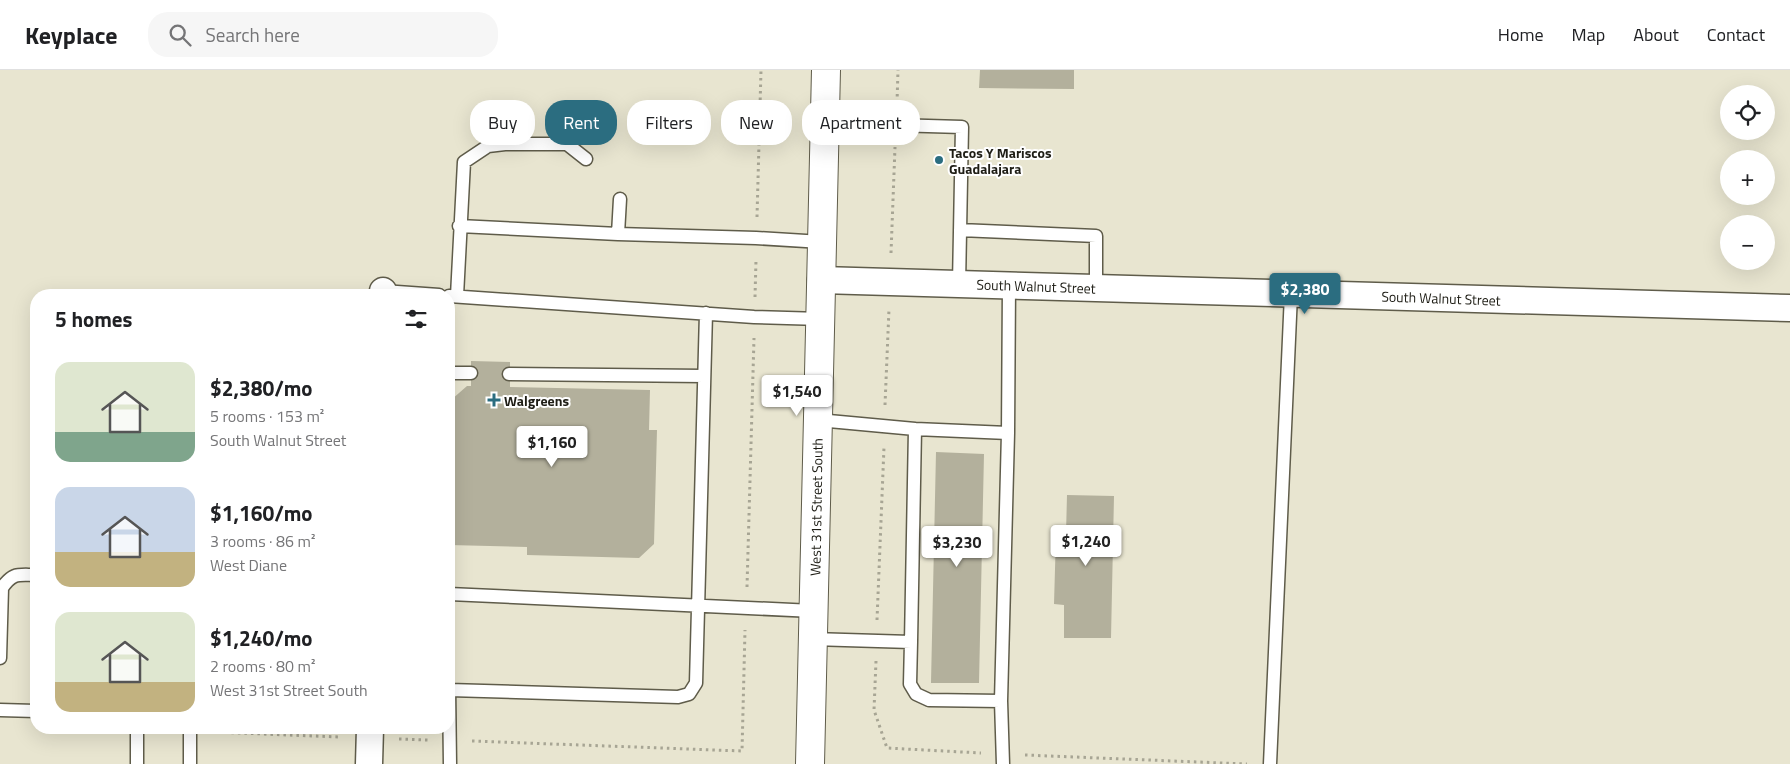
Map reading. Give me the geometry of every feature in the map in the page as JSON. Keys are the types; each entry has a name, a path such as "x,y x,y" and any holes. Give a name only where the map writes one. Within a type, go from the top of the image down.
{"street":[{"name":"West 31st Street South","path":"825,100 826,70"},
{"name":"West 31st Street South","path":"810,764 824,145"},
{"name":"South Walnut Street","path":"821,280 1790,308"},
{"path":"369,764 370,734"}],"lane":[{"path":"818,70 826,70"},
{"path":"920,126 962,127 959,284"},
{"path":"454,289 464,162 488,146 566,144 586,158"},
{"path":"618,234 620,199"},
{"path":"459,226 822,242"},
{"path":"960,230 1096,236 1096,288"},
{"path":"1003,759 1001,701 1008,433 1009,285"},
{"path":"1270,764 1291,294"},
{"path":"455,296 754,317 820,319"},
{"path":"455,689 678,697 689,694 696,683 700,605 706,313"},
{"path":"455,373 471,373"},
{"path":"509,374 704,376"},
{"path":"818,420 885,427 1008,433"},
{"path":"915,429 910,684 916,694 929,700 1001,701"},
{"path":"0,658 2,588 14,575 30,575"},
{"path":"455,594 813,611"},
{"path":"812,639 911,642"},
{"path":"0,710 30,711"},
{"path":"137,734 137,764"},
{"path":"190,734 190,764"},
{"path":"450,734 450,764"}],"path":[{"path":"381,734 450,740 742,751 761,70"},
{"path":"897,100 898,70"},
{"path":"895,145 874,710 887,748 1003,759 1247,764"}],"building":[{"path":"980,70 1074,70 1074,89 979,88"},
{"name":"Walgreens","path":"471,361 510,362 510,387 650,390 649,430 657,430 654,544 639,558 527,555 527,547 455,545 455,396 467,386 471,386"},
{"path":"936,452 984,454 979,683 931,683"},
{"path":"1067,495 1114,496 1111,638 1064,638 1064,605 1054,604 1056,534 1066,534"}],"place":[{"name":"Tacos Y Mariscos Guadalajara","path":"939,160"},
{"name":"Walgreens","path":"494,400"}]}
